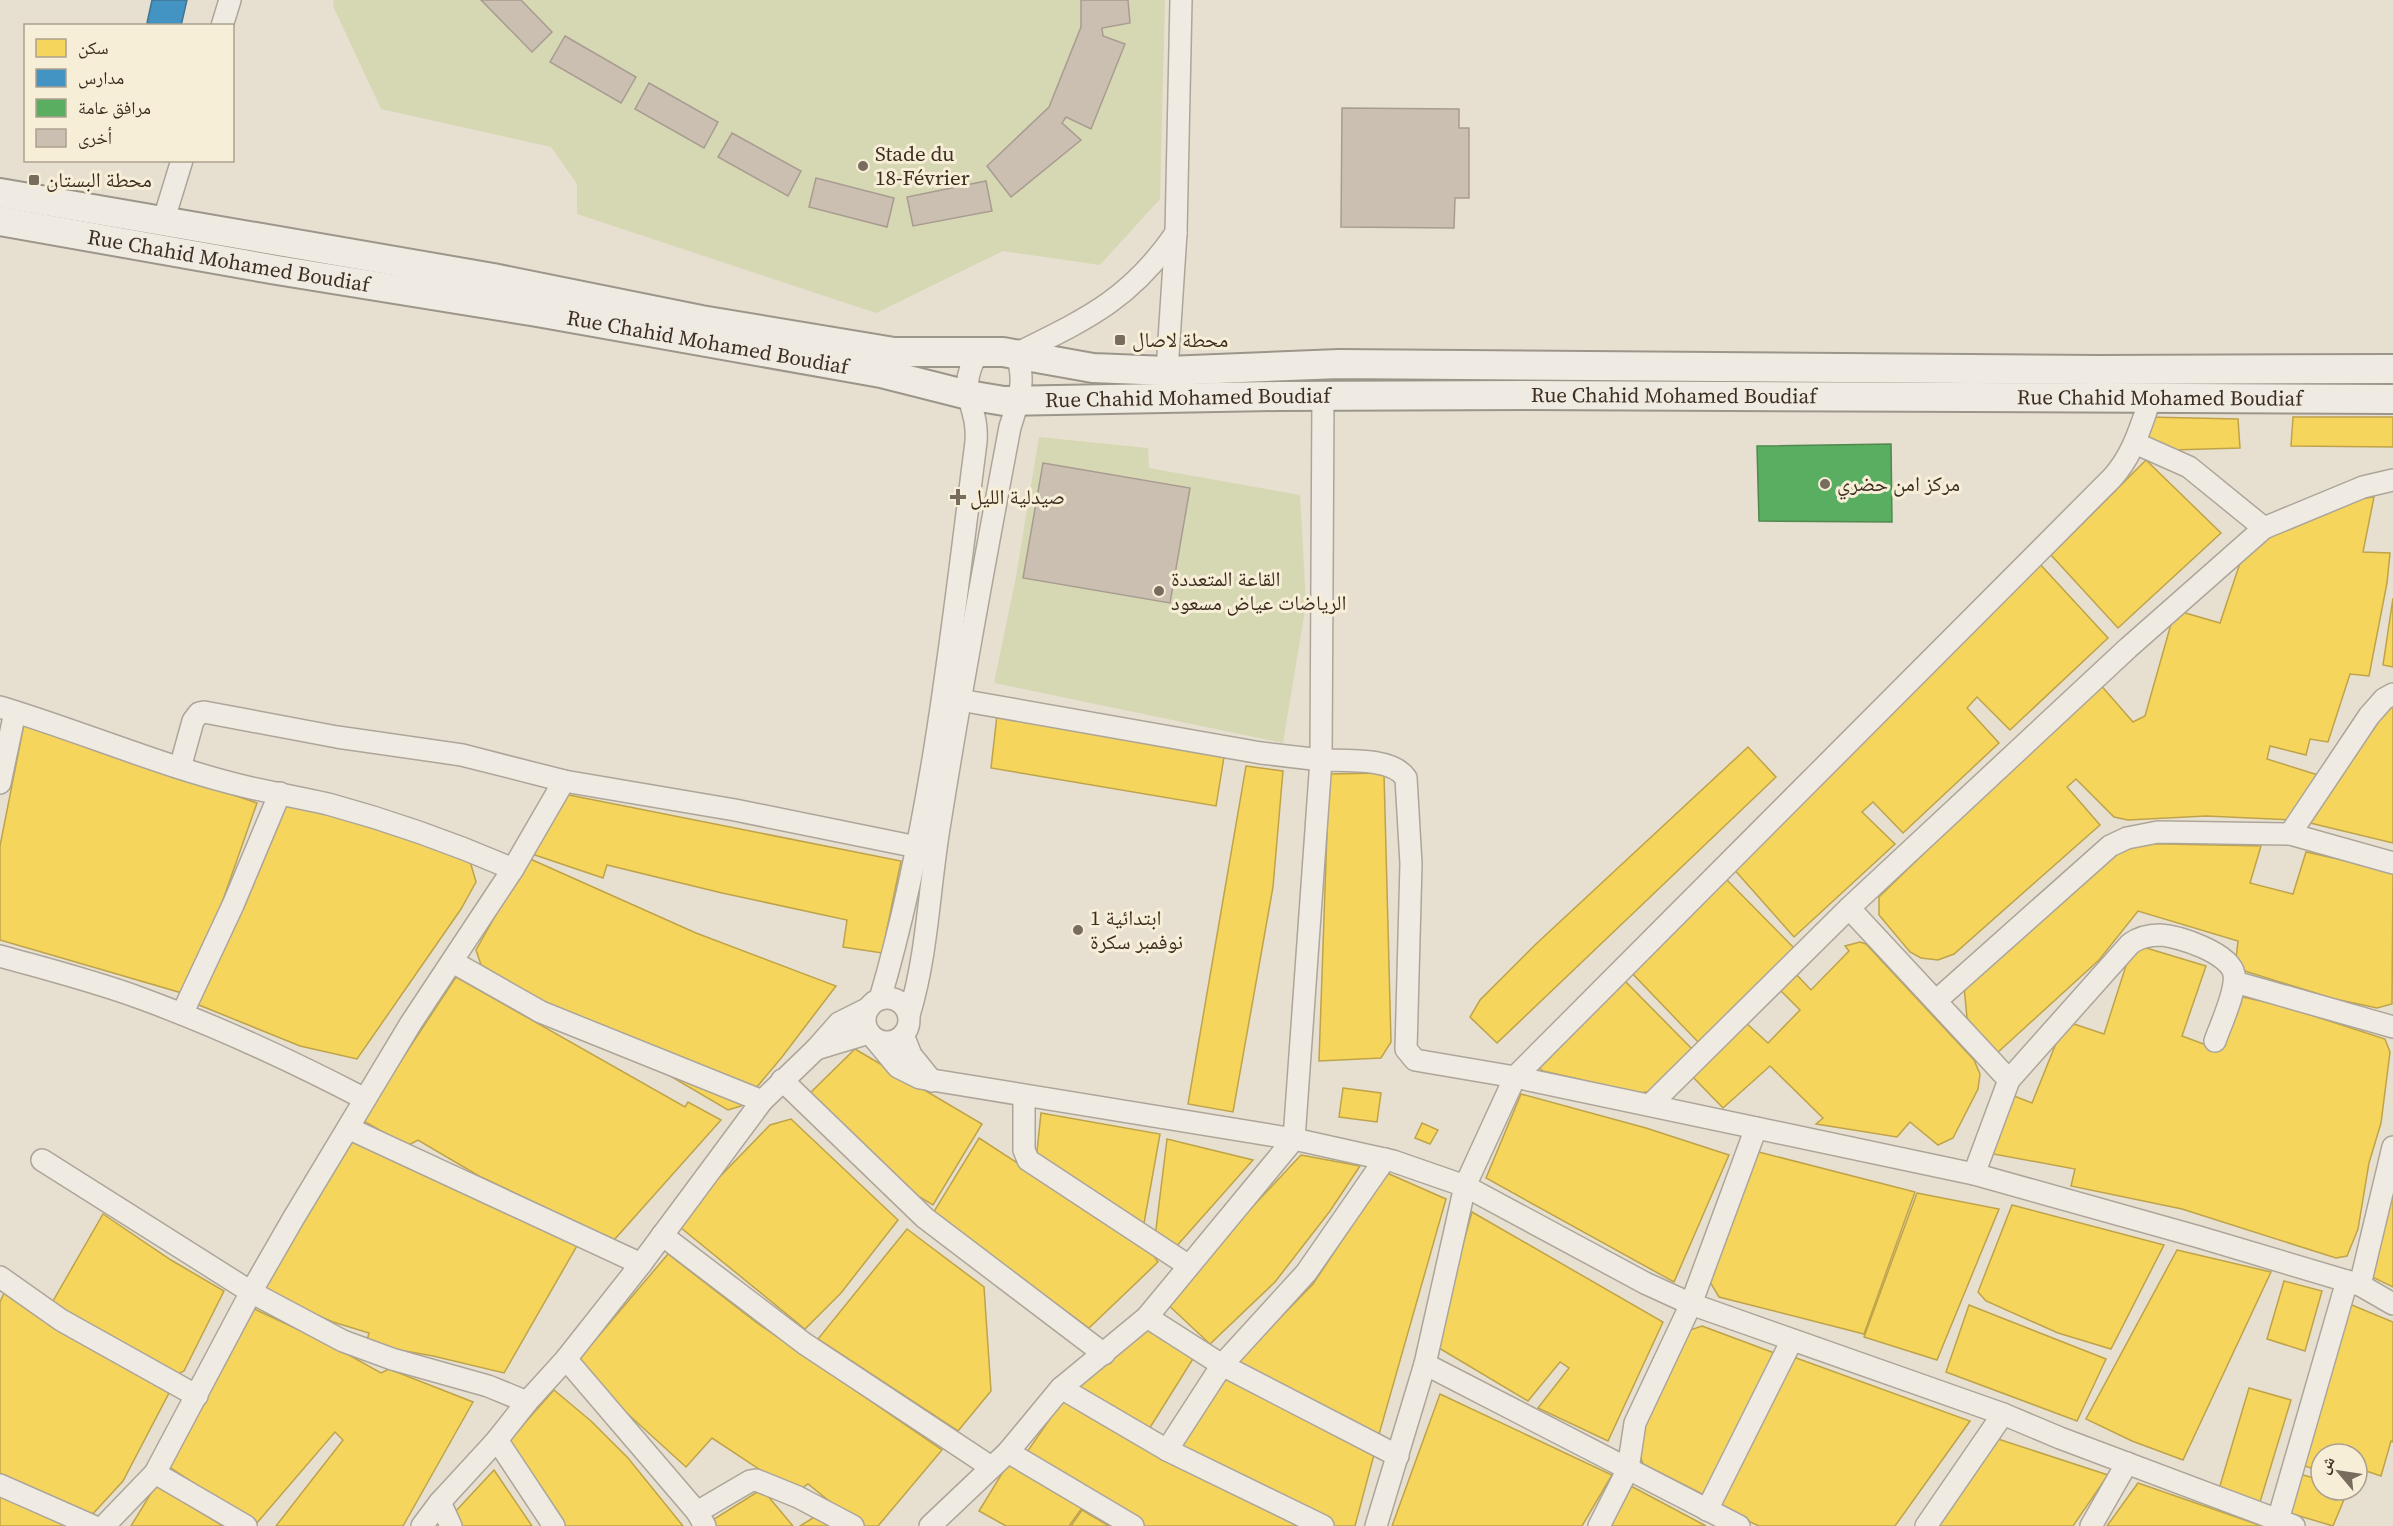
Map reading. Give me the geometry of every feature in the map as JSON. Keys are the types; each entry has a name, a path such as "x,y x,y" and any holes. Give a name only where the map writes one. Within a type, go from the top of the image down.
{"main road":[{"name":"Rue Chahid Mohamed Boudiaf","path":"0,193 493,278 701,320 894,352 1016,354 1093,368 1167,371 1327,364 2098,370 2393,369"},
{"name":"Rue Chahid Mohamed Boudiaf","path":"0,221 881,373 990,400 1019,402 1323,396 2393,399"}],"street":[{"path":"223,24 230,0"},
{"path":"1167,371 1176,233 1181,0"},
{"path":"163,222 181,162"},
{"path":"872,1035 880,1041 892,1041 906,1025 921,968 935,848 960,700 1008,435 1023,381 1016,354 1082,321 1118,297 1144,274 1176,233"},
{"path":"978,352 967,377 968,395 976,427 976,442 942,697 917,847 898,936 874,1004 865,1016 872,1035 898,1066 908,1074 932,1081 1294,1139 1385,1159 1465,1186 1645,1283 1692,1304 2003,1414 2286,1523 2393,1147"},
{"path":"930,1526 1008,1452 1061,1388 1147,1317 1294,1139 1321,760 1323,396"},
{"path":"1376,1526 1425,1364 1465,1186 1515,1077 2112,478 2123,466 2135,443 2150,400"},
{"path":"2135,443 2189,467 2264,528"},
{"path":"1650,1105 1849,908 2128,648 2264,528 2363,487 2393,480"},
{"path":"2290,834 2369,716 2384,699 2393,694"},
{"path":"960,700 1261,753 1386,764 1399,770 1406,778 1411,864 1408,1052 1415,1060 1515,1077 1974,1174 2353,1283 2393,1304"},
{"path":"0,783 8,709 180,768 392,823 440,839 513,869"},
{"path":"180,768 193,721 199,712 204,712 337,737 462,755 564,782 735,810 917,847"},
{"path":"104,1526 155,1473 251,1292 365,1099 411,1023 513,869 564,782"},
{"path":"182,1014 233,905 280,793"},
{"path":"1937,1000 2110,846 2127,838 2158,832 2290,834 2393,863"},
{"path":"1849,908 2009,1080"},
{"path":"1974,1174 2009,1080 2130,944 2138,938 2163,935 2211,951 2227,960 2234,972 2235,982 2215,1041"},
{"path":"0,956 137,997 182,1014 310,1071 365,1099"},
{"path":"453,962 541,1012 762,1101"},
{"path":"2235,982 2393,1027"},
{"path":"422,1526 440,1502 566,1359 641,1264 762,1101 816,1049 839,1023 874,1004 894,999 901,1003 911,1055 932,1081"},
{"path":"816,1049 872,1035"},
{"path":"782,1080 925,1218 1104,1354"},
{"path":"1024,1096 1024,1150 1028,1160 1190,1266"},
{"path":"348,1128 641,1264"},
{"path":"1599,1526 1628,1469 1635,1423 1692,1304 1756,1128"},
{"path":"1167,1450 1222,1365 1306,1273 1385,1159"},
{"path":"42,1160 251,1292 343,1341 373,1353 488,1386 528,1402"},
{"path":"662,1235 805,1344 991,1467"},
{"path":"0,1276 61,1320 197,1396"},
{"path":"1147,1317 1222,1365 1398,1456"},
{"path":"1707,1510 1792,1340"},
{"path":"566,1359 701,1519 750,1481 756,1480 798,1497 853,1526"},
{"path":"1425,1364 1739,1526"},
{"path":"1061,1388 1167,1450 1323,1526"},
{"path":"1926,1526 2003,1414"},
{"path":"497,1440 554,1526"},
{"path":"1008,1452 1133,1526"},
{"path":"2091,1526 2127,1463"},
{"path":"155,1473 246,1526"},
{"path":"0,1485 93,1526"},
{"path":"440,1502 451,1526"}],"green space":[{"name":"Stade du 18-Février","path":"334,0 1165,0 1160,199 1100,265 1003,251 876,313 577,214 577,184 551,147 381,109 333,6"},
{"name":"القاعة المتعددة الرياضات عياض مسعود","path":"1039,437 1148,448 1149,468 1300,495 1306,604 1283,743 994,683 1016,577"}],"building: سكن":[{"path":"2146,417 2238,419 2240,448 2172,450 2145,441"},
{"path":"2293,417 2393,417 2393,447 2291,446"},
{"path":"2146,460 2221,533 2118,628 2051,555"},
{"path":"2374,497 2363,552 2390,553 2387,583 2369,676 2350,674 2328,742 2310,739 2306,755 2270,746 2267,759 2318,775 2294,820 2206,816 2128,820 2114,817 2076,779 2067,787 2100,825 1954,954 1938,960 1921,958 1910,952 1879,915 1879,897 2099,683 2133,722 2145,716 2175,610 2220,623 2245,548 2351,500"},
{"path":"2038,562 2108,638 2010,730 1977,697 1967,708 1999,743 1903,833 1873,802 1862,812 1895,844 1794,937 1732,867"},
{"path":"2393,598 2393,667 2383,665"},
{"path":"2390,706 2393,708 2393,843 2306,822"},
{"path":"997,715 1224,757 1216,806 991,768"},
{"path":"24,724 257,803 217,917 182,993 0,940 0,846"},
{"path":"1748,747 1776,777 1497,1043 1470,1017 1480,1000 1536,944"},
{"path":"1246,766 1283,771 1273,887 1233,1112 1188,1104"},
{"path":"1384,773 1391,1042 1381,1058 1319,1061 1329,774"},
{"path":"564,794 901,861 882,953 843,947 847,920 607,865 603,878 532,854"},
{"path":"287,801 443,848 470,861 476,882 461,909 357,1059 300,1046 194,1003"},
{"path":"2118,843 2261,846 2250,883 2293,894 2306,852 2393,871 2392,1004 2377,1008 2335,999 2235,968 2238,941 2138,911 2099,960 1996,1054 1967,1018 1964,986"},
{"path":"528,858 696,933 836,986 741,1106 728,1110 481,965 476,950"},
{"path":"1726,879 1796,950 1700,1044 1628,969"},
{"path":"1860,942 1866,944 1974,1060 1980,1074 1978,1089 1953,1138 1938,1145 1910,1122 1897,1137 1816,1124 1823,1118 1770,1066 1723,1108 1689,1073 1745,1022 1768,1043 1800,1010 1779,989 1796,974 1811,990 1849,951 1845,946"},
{"path":"2133,944 2206,966 2182,1036 2217,1049 2234,995 2283,1006 2385,1039 2390,1052 2381,1123 2369,1163 2358,1229 2347,1256 2336,1258 2182,1209 2071,1186 2075,1169 1988,1153 2009,1094 2032,1103 2065,1021 2104,1034"},
{"path":"456,977 685,1107 688,1102 721,1120 614,1240 479,1176 418,1140 407,1146 362,1120"},
{"path":"1621,977 1694,1051 1652,1091 1640,1093 1543,1071 1532,1062"},
{"path":"855,1049 982,1124 933,1205 898,1184 805,1098"},
{"path":"1343,1088 1381,1093 1377,1122 1339,1117"},
{"path":"1521,1094 1646,1128 1729,1155 1674,1282 1486,1178"},
{"path":"1041,1113 1160,1134 1143,1229 1036,1161"},
{"path":"791,1119 898,1220 841,1293 805,1329 675,1223 770,1125"},
{"path":"1422,1123 1438,1130 1430,1144 1415,1138"},
{"path":"979,1138 1148,1248 1158,1262 1089,1328 933,1213"},
{"path":"354,1139 578,1244 504,1373 433,1356 366,1344 369,1333 333,1322 262,1291"},
{"path":"1167,1139 1253,1160 1174,1249 1155,1237"},
{"path":"1755,1151 1915,1192 1864,1334 1719,1297 1710,1282"},
{"path":"1301,1155 1360,1166 1330,1211 1275,1282 1210,1344 1164,1301"},
{"path":"1387,1173 1446,1199 1378,1438 1238,1361 1313,1284"},
{"path":"2393,1174 2393,1287 2364,1273"},
{"path":"1917,1193 1999,1209 1937,1360 1864,1337"},
{"path":"2012,1205 2164,1245 2111,1349 2058,1333 1986,1301 1978,1292"},
{"path":"1472,1212 1663,1322 1608,1441 1538,1408 1569,1368 1560,1362 1528,1401 1439,1348 1441,1323"},
{"path":"103,1214 171,1260 224,1291 184,1371 176,1375 83,1324 53,1301"},
{"path":"907,1229 984,1287 991,1391 958,1431 818,1339"},
{"path":"2177,1250 2271,1272 2183,1460 2132,1441 2086,1419"},
{"path":"668,1254 757,1323 942,1450 878,1526 860,1526 808,1484 795,1493 712,1438 686,1467 574,1365"},
{"path":"2284,1281 2322,1291 2305,1351 2267,1339"},
{"path":"4,1293 169,1393 123,1481 89,1518 0,1479 0,1302"},
{"path":"2347,1303 2393,1322 2393,1442 2391,1441 2381,1476 2369,1472 2369,1442 2309,1442 2309,1467 2298,1464"},
{"path":"1969,1305 2106,1359 2077,1421 1946,1372"},
{"path":"252,1308 329,1344 381,1373 389,1369 473,1402 403,1526 276,1526 343,1440 335,1432 256,1524 166,1465"},
{"path":"1139,1326 1196,1354 1146,1434 1072,1391"},
{"path":"1702,1326 1777,1354 1708,1497 1643,1464 1635,1441 1684,1332"},
{"path":"1788,1355 1970,1421 1895,1526 1759,1526 1715,1506"},
{"path":"1225,1371 1375,1451 1355,1526 1332,1526 1172,1447"},
{"path":"2249,1388 2291,1400 2260,1502 2219,1489"},
{"path":"554,1390 591,1421 628,1458 683,1526 559,1526 507,1443"},
{"path":"1440,1394 1612,1475 1582,1526 1392,1526"},
{"path":"1065,1397 1312,1526 1144,1526 1027,1452"},
{"path":"1995,1438 2108,1475 2073,1526 1934,1526"},
{"path":"1009,1462 1082,1508 1069,1526 1006,1526 979,1511"},
{"path":"494,1470 532,1526 461,1526 455,1512"},
{"path":"2296,1473 2309,1477 2309,1502 2343,1502 2333,1526 2286,1512"},
{"path":"2138,1483 2262,1526 2107,1526"},
{"path":"156,1485 223,1526 131,1526"},
{"path":"1629,1485 1706,1526 1607,1526"},
{"path":"762,1489 793,1526 714,1526 711,1521"},
{"path":"0,1494 66,1526 0,1526"},
{"path":"1082,1510 1109,1526 1071,1526"},
{"path":"824,1511 838,1526 800,1526"}],"building: مدارس":[{"path":"152,0 187,0 181,24 147,23"}],"building: مرافق عامة":[{"name":"مركز امن حضري","path":"1891,444 1892,522 1759,521 1757,446"}],"building: أخرى":[{"path":"481,0 521,0 552,32 532,52"},
{"path":"1081,0 1128,0 1130,23 1102,28 1103,36 1125,44 1091,129 1066,117 1062,123 1081,140 1011,197 987,166 1049,107 1081,27"},
{"path":"565,36 636,77 621,103 550,62"},
{"path":"649,83 718,122 704,148 635,109"},
{"path":"1342,108 1459,109 1459,128 1469,128 1469,198 1455,198 1454,228 1341,227"},
{"path":"732,133 801,171 788,196 718,157"},
{"path":"816,178 894,198 887,227 809,207"},
{"path":"986,181 992,211 913,226 907,197"},
{"path":"1043,463 1190,488 1170,603 1023,578"}],"place":[{"name":"Stade du 18-Février","path":"863,166"},
{"name":"محطة البستان","path":"34,180"},
{"name":"محطة لاصال","path":"1120,340"},
{"name":"مركز امن حضري","path":"1825,484"},
{"name":"صيدلية الليل","path":"958,497"},
{"name":"القاعة المتعددة الرياضات عياض مسعود","path":"1159,591"},
{"name":"ابتدائية 1 نوفمبر سكرة","path":"1078,930"}]}
